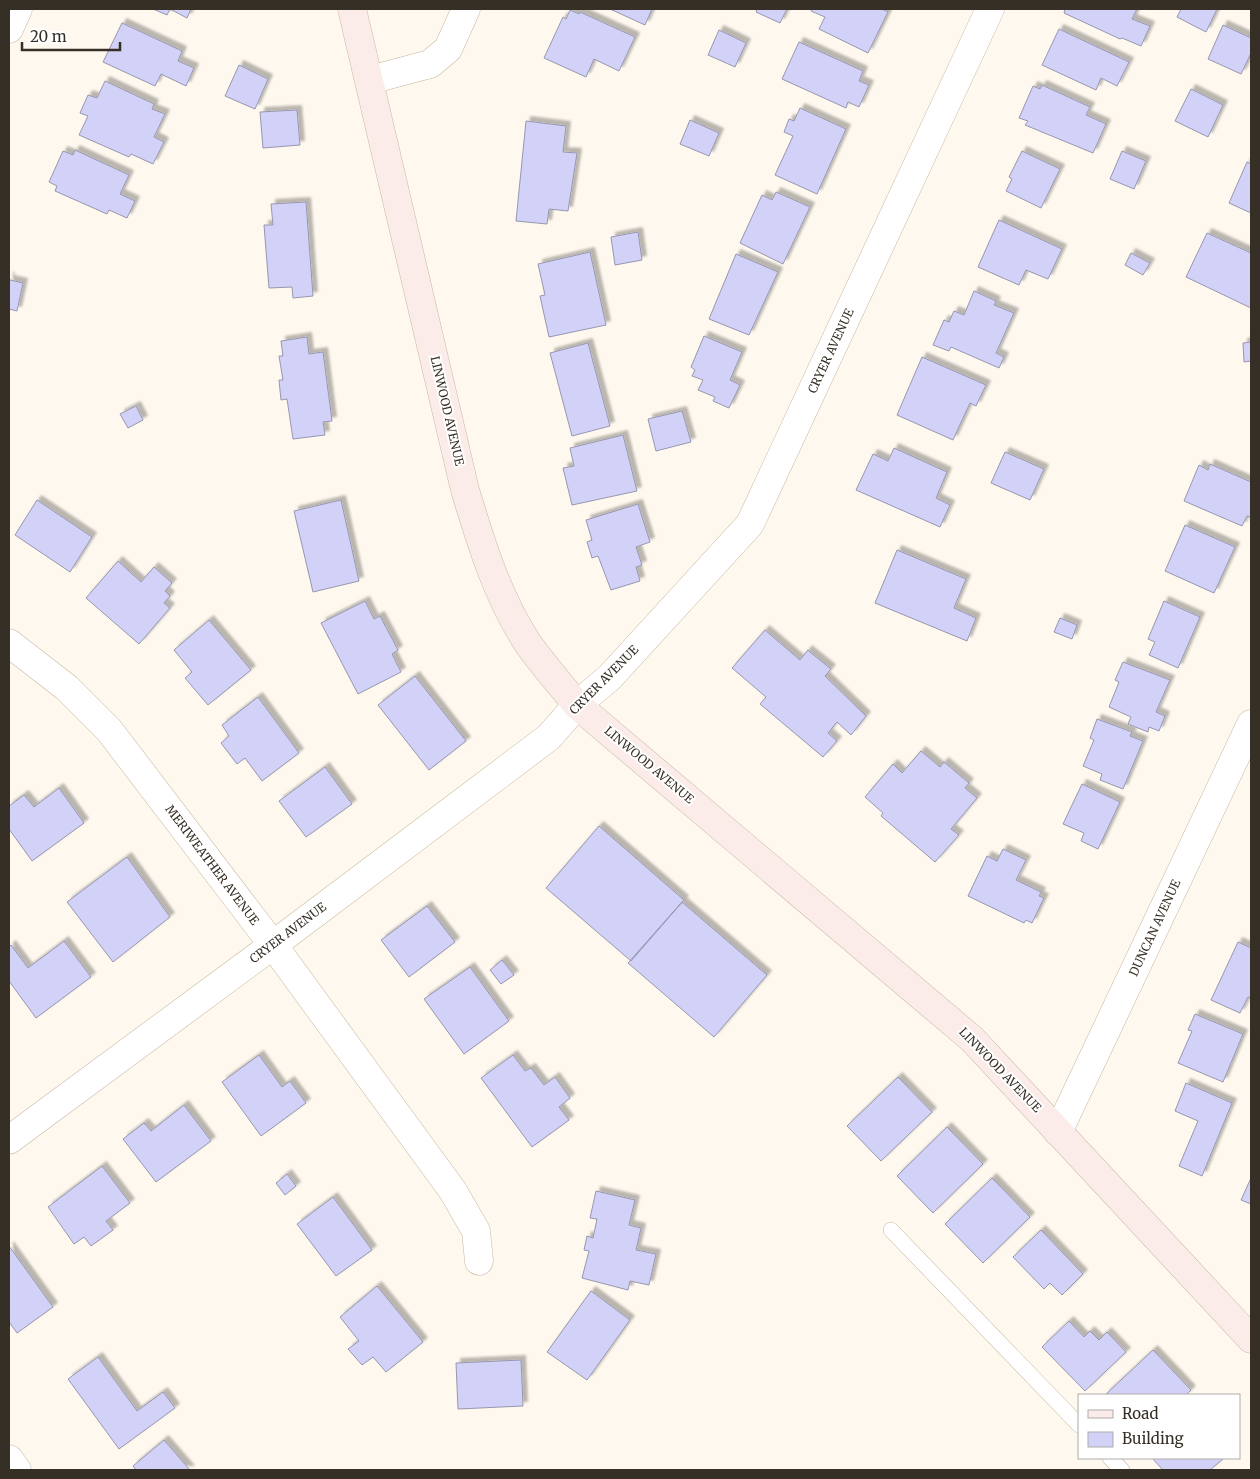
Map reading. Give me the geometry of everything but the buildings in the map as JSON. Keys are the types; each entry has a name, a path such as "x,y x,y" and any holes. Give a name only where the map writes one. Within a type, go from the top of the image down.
{"main road":[{"name":"LINWOOD AVENUE","path":"352,9 463,482 481,542 506,602 529,644 577,705 972,1039 1251,1339"}],"street":[{"path":"9,29 18,9"},
{"path":"370,80 430,64 448,49 466,9"},
{"name":"CRYER AVENUE","path":"9,1140 273,945 549,737 577,705 610,677 750,524 990,9"},
{"name":"MERIWEATHER AVENUE","path":"9,643 67,688 109,730 273,945 453,1191 476,1231 479,1261"},
{"name":"DUNCAN AVENUE","path":"1058,1132 1251,724"},
{"path":"9,1459 17,1470"}],"lane":[{"path":"891,1230 1078,1424"},
{"path":"1111,1459 1122,1470"}]}
